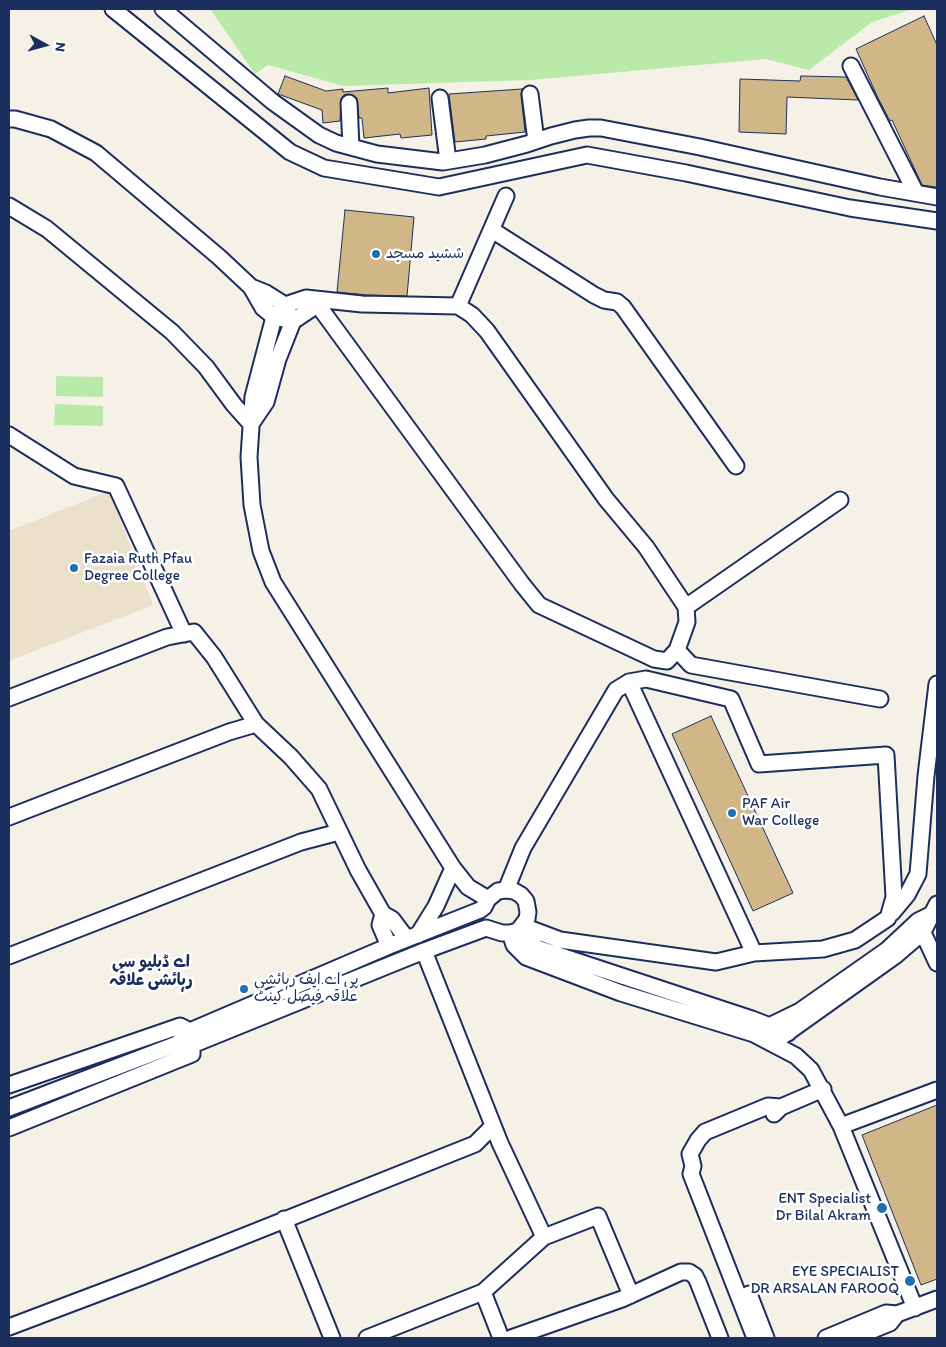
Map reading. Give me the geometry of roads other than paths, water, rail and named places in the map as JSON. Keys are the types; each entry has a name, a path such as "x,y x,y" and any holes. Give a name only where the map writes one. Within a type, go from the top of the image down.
{"street":[{"path":"113,9 290,152 324,168 439,187 587,155 686,173 850,208 937,221"},
{"path":"163,9 273,102 319,135 336,143 377,154 448,161 485,155 575,130 602,128 639,134 880,187 937,197"},
{"path":"851,66 916,193"},
{"path":"530,94 536,141"},
{"path":"440,98 448,161"},
{"path":"349,103 352,147"},
{"path":"9,120 16,119 51,129 96,153 219,257 251,287 262,308 274,317 293,321"},
{"path":"458,306 506,196"},
{"path":"9,206 47,229 172,332 206,367 234,405 251,424"},
{"path":"492,230 594,295 604,300 617,302 623,307 736,466"},
{"path":"251,287 266,293 285,305 293,321"},
{"path":"316,300 539,605 654,659 668,660 677,650 687,622 686,607 646,547 606,499 488,331 472,315 458,306 362,304 306,298 285,305 274,317 253,397 249,457 252,504 262,551 273,582 454,868 468,887 488,899"},
{"path":"251,424 266,402 278,359 293,321 311,309 316,300"},
{"path":"9,435 74,476 116,486 184,634"},
{"path":"686,607 840,500"},
{"path":"9,698 167,637 194,632 209,650 256,724 291,757 320,789 339,832 382,914 392,919 413,937"},
{"path":"677,650 691,665 880,699"},
{"path":"506,890 523,848 616,690 629,682 646,679 731,698 759,764 886,755 894,897 888,918"},
{"path":"629,682 754,953"},
{"path":"191,1038 353,980 486,928 502,933 517,930 560,940 716,962 754,953 823,949 855,940 888,918 907,895 918,874 926,776 937,684"},
{"path":"9,817 229,732 256,724"},
{"path":"9,956 301,842 339,832"},
{"path":"413,937 436,906 454,868"},
{"path":"9,1108 191,1038 345,965 480,910 488,899 498,891 514,891 526,901 528,912 527,920 517,930 514,946 526,958 621,993 754,1034 796,1056 811,1070 841,1126 915,1308"},
{"path":"773,1043 895,956 926,927 934,909"},
{"path":"382,914 380,925 389,946"},
{"path":"754,1034 800,1011 879,955 926,927"},
{"path":"926,927 937,964"},
{"path":"517,930 537,948 771,1025 788,1033"},
{"path":"424,951 493,1126 544,1237"},
{"path":"345,965 353,980"},
{"path":"9,1085 180,1026 191,1038 192,1054 9,1128"},
{"path":"755,1338 691,1174 693,1166 690,1154 698,1140 708,1141 773,1115 781,1107 822,1089"},
{"path":"841,1126 937,1090"},
{"path":"9,1328 475,1144 493,1126"},
{"path":"693,1166 702,1174 766,1338"},
{"path":"367,1338 483,1292 544,1237 598,1216 631,1294"},
{"path":"284,1219 332,1338"},
{"path":"511,1338 631,1294 681,1272 689,1272 695,1276 720,1338"},
{"path":"483,1292 501,1338"},
{"path":"826,1338 886,1313 897,1314 937,1300"},
{"path":"853,1338 890,1323 897,1314"}],"place":[{"name":"ششید مسجد","path":"376,254"},
{"name":"Fazaia Ruth Pfau Degree College","path":"74,568"},
{"name":"PAF Air War College","path":"732,813"},
{"name":"پی اے ایف رہائشی علاقہ فیصل کینٹ","path":"244,989"},
{"name":"ENT Specialist Dr Bilal Akram","path":"882,1208"},
{"name":"EYE SPECIALIST DR ARSALAN FAROOQ","path":"910,1281"}],"district":[{"name":"اے ڈبلیو سی رہائشی علاقہ","path":"151,972"}]}
